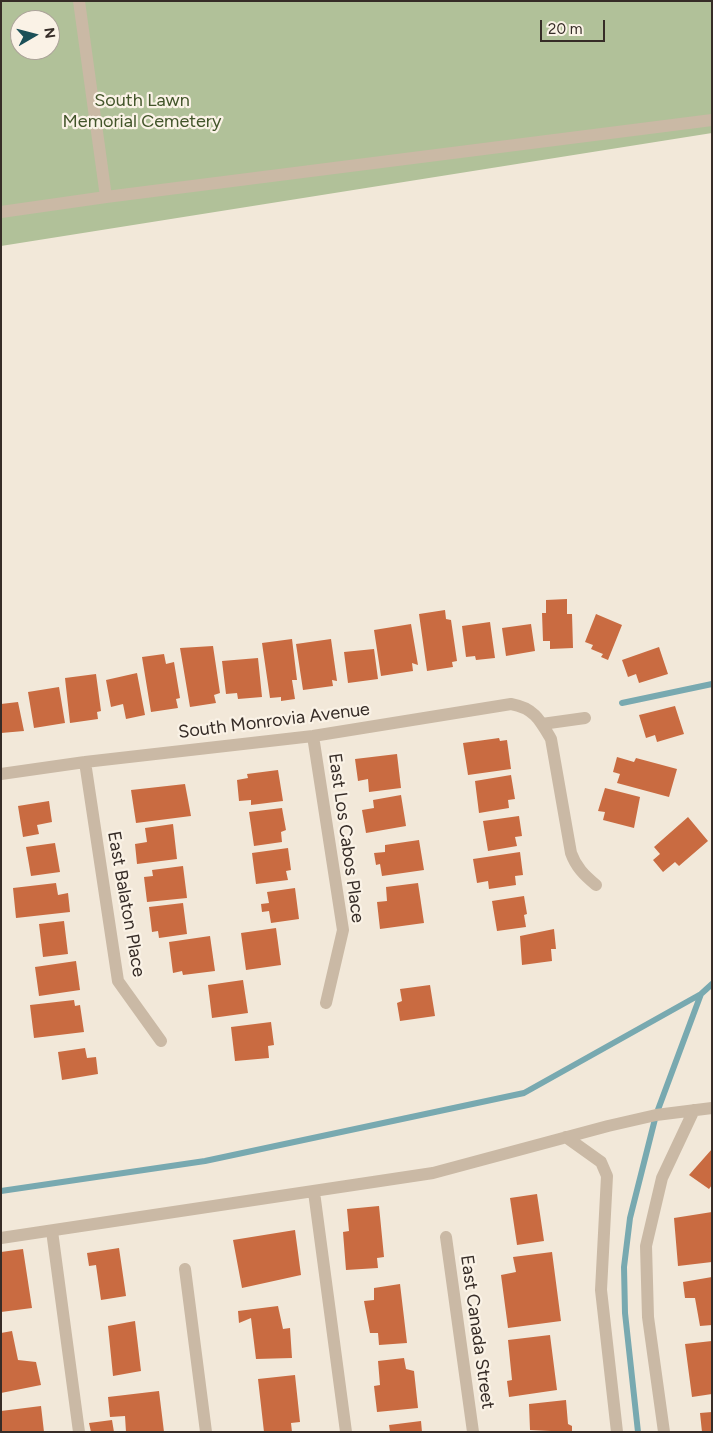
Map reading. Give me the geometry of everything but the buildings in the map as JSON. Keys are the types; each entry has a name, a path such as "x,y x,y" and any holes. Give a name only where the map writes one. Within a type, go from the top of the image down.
{"street":[{"path":"79,1 106,197"},
{"path":"1,212 712,120"},
{"name":"South Monrovia Avenue","path":"1,774 85,762 313,736 511,704 524,706 542,724"},
{"path":"585,718 542,724 551,739 574,864 584,876 596,885"},
{"name":"East Los Cabos Place","path":"313,736 343,930 326,1003"},
{"name":"East Balaton Place","path":"85,762 118,981 161,1041"},
{"path":"1,1238 433,1173 656,1115 712,1108"},
{"path":"664,1432 648,1317 646,1246 662,1178 694,1110"},
{"path":"566,1137 601,1162 607,1176 601,1290 617,1432"},
{"path":"314,1192 346,1432"},
{"path":"52,1231 79,1432"},
{"name":"East Canada Street","path":"446,1237 473,1432"},
{"path":"185,1269 206,1432"}],"green space":[{"name":"South Lawn Memorial Cemetery","path":"1,1 712,1 712,133 1,246"}],"waterway":[{"path":"622,703 712,684"},
{"path":"1,1191 205,1161 524,1093 701,994 712,984"},
{"path":"638,1432 625,1313 624,1267 630,1218 656,1115 701,994"}]}
